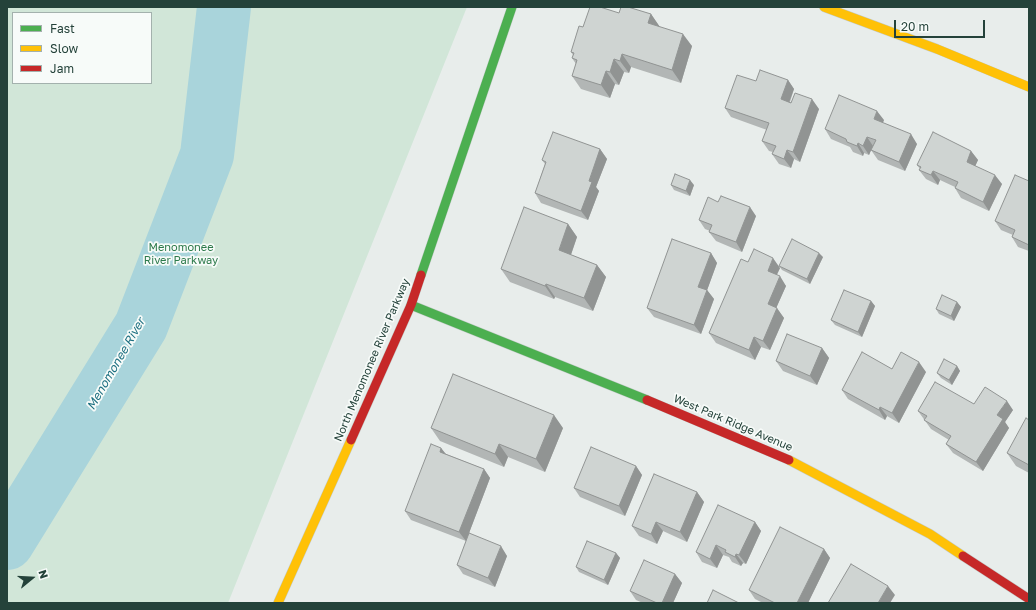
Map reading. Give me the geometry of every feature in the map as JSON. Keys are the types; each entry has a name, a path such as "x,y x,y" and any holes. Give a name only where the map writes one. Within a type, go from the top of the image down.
{"street":[{"name":"North Menomonee River Parkway","path":"278,603 411,305 512,7"},
{"path":"824,7 937,49 1029,87"},
{"name":"West Park Ridge Avenue","path":"411,305 677,412 800,465 930,534 1029,599"}],"green space":[{"name":"Menomonee River Parkway","path":"7,7 467,7 228,603 7,603"}],"building":[{"path":"590,7 600,7 619,13 621,7 628,7 651,14 648,23 683,34 672,70 622,54 620,61 614,59 610,72 606,71 601,85 572,76 577,60 572,58 574,53 571,52 579,26 583,27"},
{"path":"760,70 788,80 781,99 791,103 795,93 812,99 793,152 787,150 784,159 772,154 776,146 762,141 769,123 725,108 737,75 756,81"},
{"path":"839,95 877,111 874,119 911,134 899,162 871,150 876,140 867,137 863,146 858,143 857,146 825,129"},
{"path":"553,132 600,149 589,181 592,182 581,211 535,193 546,162 542,160"},
{"path":"933,132 971,151 967,162 995,175 983,202 955,188 958,182 933,171 931,175 919,170 921,167 917,165"},
{"path":"675,174 690,180 686,191 671,185"},
{"path":"1015,175 1029,181 1029,245 1012,237 1015,230 995,221"},
{"path":"721,196 750,207 736,242 709,232 712,225 699,220 708,197 718,202"},
{"path":"524,207 568,224 559,250 597,265 584,298 546,284 545,286 501,269"},
{"path":"672,239 711,253 698,287 707,290 694,325 647,308"},
{"path":"792,239 819,253 807,279 779,266"},
{"path":"754,249 773,258 768,271 780,276 768,304 777,308 763,341 754,337 749,350 709,333 741,259 748,262"},
{"path":"844,290 871,301 858,332 831,320"},
{"path":"942,295 957,302 951,316 936,309"},
{"path":"787,334 822,348 810,376 776,361"},
{"path":"862,352 892,369 901,352 919,362 892,413 880,407 879,410 842,390"},
{"path":"944,359 957,366 949,380 937,373"},
{"path":"453,374 554,415 536,459 499,444 495,454 431,428"},
{"path":"935,382 974,404 985,387 1007,401 997,415 1003,419 976,462 946,444 951,436 924,420 927,416 918,411"},
{"path":"1026,418 1029,420 1029,465 1007,453"},
{"path":"431,444 441,448 440,452 484,469 459,532 405,511"},
{"path":"591,447 636,466 619,506 574,488"},
{"path":"654,474 697,492 680,532 656,522 651,534 632,526"},
{"path":"718,505 755,522 739,555 736,554 735,557 716,545 710,559 696,552"},
{"path":"780,527 824,549 797,603 775,603 749,590"},
{"path":"469,533 501,546 488,578 457,565"},
{"path":"587,541 616,553 604,580 576,567"},
{"path":"644,560 675,574 662,603 657,603 630,591"},
{"path":"851,564 888,586 878,603 828,603"},
{"path":"713,590 739,603 707,603"}],"waterway":[{"name":"Menomonee River","path":"7,543 141,326 207,155 224,7"}],"traffic: fast":[{"path":"421,275 512,7"},
{"path":"411,305 647,400"}],"traffic: slow":[{"path":"824,7 937,49 1029,87"},
{"path":"278,603 351,440"},
{"path":"789,460 930,534 963,556"}],"traffic: jam":[{"path":"351,440 411,305 421,275"},
{"path":"647,400 789,460"},
{"path":"963,556 1029,599"}]}
